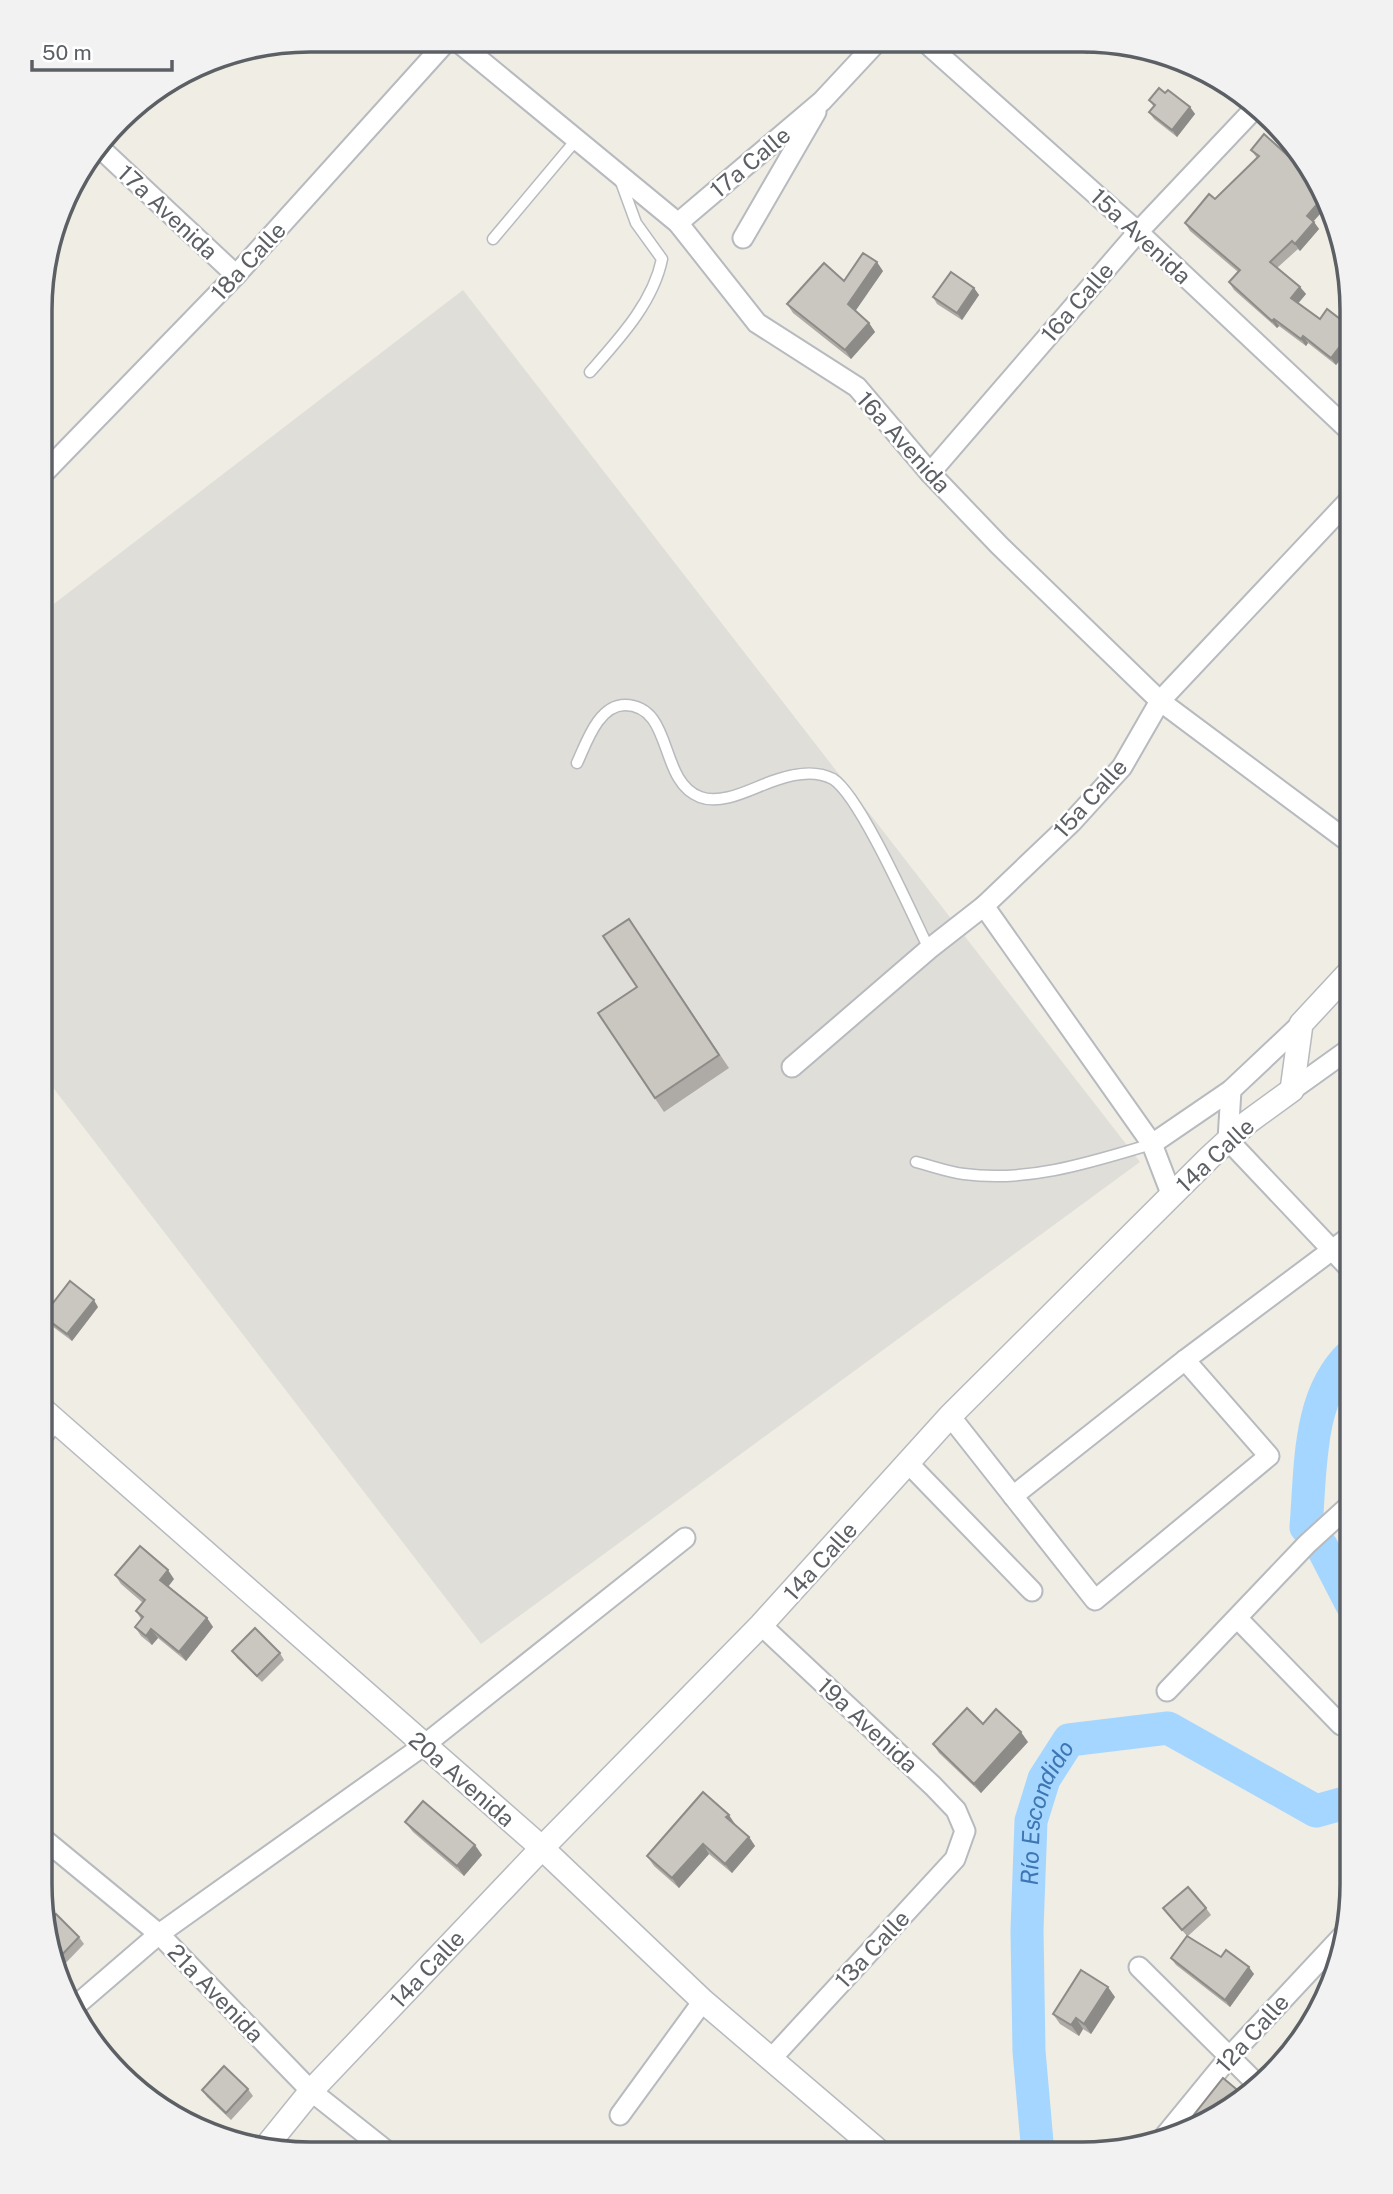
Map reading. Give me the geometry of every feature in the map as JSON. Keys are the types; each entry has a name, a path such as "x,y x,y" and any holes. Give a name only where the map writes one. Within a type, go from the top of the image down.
{"street":[{"name":"18a Calle","path":"52,465 236,275 437,52"},
{"name":"16a Avenida","path":"470,52 678,223 757,323 856,387 930,472 999,545 1160,701 1340,835"},
{"name":"17a Calle","path":"678,223 822,101 868,52"},
{"name":"15a Avenida","path":"936,52 1138,232 1340,422"},
{"name":"17a Calle","path":"743,238 822,101"},
{"name":"16a Calle","path":"930,472 1138,232 1250,114"},
{"name":"17a Avenida","path":"106,153 236,275"},
{"name":"15a Calle","path":"792,1067 929,949 984,906 1071,823 1122,767 1160,701 1340,510"},
{"path":"984,906 1152,1144 1172,1195"},
{"path":"1152,1144 1231,1090 1340,983"},
{"path":"1292,1090 1301,1024"},
{"path":"1292,1090 1340,1056"},
{"path":"1231,1090 1228,1140 1340,1258"},
{"name":"14a Calle","path":"272,2138 311,2091 542,1848 761,1625 950,1416 1228,1140 1292,1090"},
{"path":"1013,1496 1185,1360 1340,1244"},
{"path":"950,1416 1095,1600 1269,1456 1185,1360"},
{"name":"20a Avenida","path":"52,1427 542,1848 703,2001 868,2142"},
{"path":"908,1463 1032,1591"},
{"path":"1167,1691 1313,1538 1340,1514"},
{"path":"81,2001 159,1934 423,1746 685,1538"},
{"path":"1238,1619 1340,1724"},
{"name":"19a Avenida","path":"761,1625 933,1786 956,1810 965,1831"},
{"name":"13a Calle","path":"770,2060 955,1859 965,1831"},
{"name":"21a Avenida","path":"52,1846 159,1934 311,2091 375,2142"},
{"name":"12a Calle","path":"1174,2125 1231,2055 1333,1946"},
{"path":"1139,1967 1252,2079"},
{"path":"620,2115 703,2001"}],"lane":[{"path":"493,239 576,140"},
{"path":"590,372 635,318 658,277 662,259 636,223 618,174"},
{"path":"577,763 592,730 605,714 620,705 635,706 648,713 658,726 676,776 698,797 712,800 726,798 798,774 817,774 832,779 853,799 929,949"},
{"path":"916,1162 965,1174 1040,1173 1092,1163 1152,1144"}],"shaded area":[{"path":"463,290 1140,1162 481,1644 52,1086 52,605"}],"building":[{"path":"1159,88 1165,93 1168,90 1190,107 1172,130 1149,112 1155,105 1149,100"},
{"path":"1264,134 1291,158 1317,204 1307,216 1314,222 1295,244 1292,241 1270,262 1300,287 1291,298 1320,319 1327,309 1340,319 1340,346 1331,358 1303,336 1301,339 1274,319 1272,321 1229,282 1240,270 1185,223 1209,194 1215,199 1259,156 1251,150"},
{"path":"863,253 877,262 848,304 869,323 845,350 787,304 824,263 844,281"},
{"path":"951,272 974,288 957,313 933,297"},
{"path":"629,919 719,1055 655,1098 598,1013 637,987 603,936"},
{"path":"70,1281 94,1300 67,1334 52,1323 52,1304"},
{"path":"140,1546 168,1570 160,1580 207,1618 179,1652 151,1629 146,1636 135,1627 143,1617 136,1611 145,1600 115,1575"},
{"path":"255,1628 280,1653 257,1676 232,1651"},
{"path":"967,1708 983,1724 996,1709 1021,1732 974,1784 933,1744"},
{"path":"703,1792 749,1837 725,1864 703,1844 672,1878 647,1856"},
{"path":"423,1801 475,1845 457,1866 405,1822"},
{"path":"1188,1887 1206,1908 1182,1930 1163,1908"},
{"path":"55,1915 79,1937 62,1955 57,1934"},
{"path":"1187,1936 1221,1957 1226,1950 1249,1967 1225,2000 1171,1958"},
{"path":"1081,1970 1108,1987 1084,2024 1076,2018 1071,2025 1053,2014"},
{"path":"224,2066 248,2089 226,2113 202,2090"},
{"path":"1223,2078 1237,2090 1212,2107 1192,2117"}],"waterway":[{"name":"Río Escondido","path":"1340,1368 1327,1390 1314,1434 1306,1527 1322,1547 1340,1582"},
{"name":"Río Escondido","path":"1037,2142 1029,2051 1027,1930 1031,1821 1044,1779 1069,1740 1168,1728 1316,1811 1340,1804"}]}
